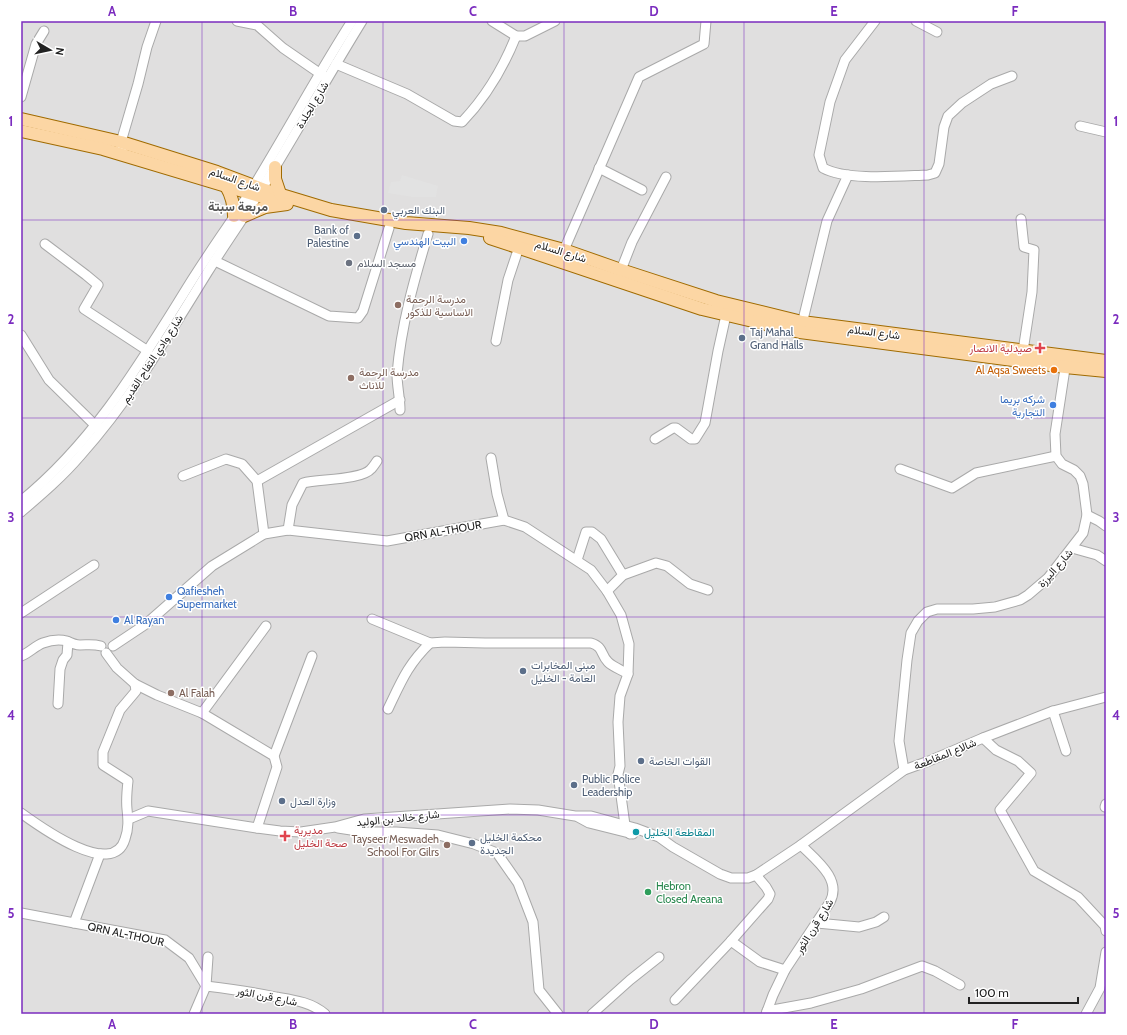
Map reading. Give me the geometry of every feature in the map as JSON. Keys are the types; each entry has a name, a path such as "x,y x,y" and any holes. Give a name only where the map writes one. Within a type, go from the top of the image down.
{"main road":[{"name":"شارع السلام","path":"21,119 120,142 217,172 287,204 329,217 428,234 461,234 484,237 520,247 702,309 726,315 801,327 1066,362 1106,361"},
{"name":"شارع السلام","path":"21,131 103,149 226,186 280,194 331,210 406,223 485,230 564,250 716,301 801,327 1023,351 1106,370"},
{"path":"275,167 275,180 280,194"},
{"path":"226,186 231,194 239,216 265,207 287,204"}],"street":[{"path":"124,155 120,142 138,84 147,47 156,21"},
{"path":"237,21 257,23 283,48 324,76"},
{"name":"شارع الجلدة","path":"256,191 275,167 352,21"},
{"name":"شارع الجلدة","path":"256,191 324,76 336,64 362,21"},
{"path":"492,21 516,36 525,36 555,21"},
{"path":"564,250 639,77 704,44 706,21"},
{"path":"875,21 845,60 830,102 820,149 820,161 823,168 848,175 905,176 928,175 935,172 939,164 944,127 948,116 962,103 991,84 1012,76"},
{"path":"916,21 937,32"},
{"path":"21,97 36,44 44,31"},
{"path":"336,64 407,94 454,121 462,122 478,103 497,74 509,53 516,36"},
{"path":"1080,126 1106,132"},
{"path":"599,168 642,190"},
{"path":"801,327 827,221 848,175"},
{"path":"621,270 632,242 666,177"},
{"name":"شارع وادي التفاح القديم","path":"21,512 55,483 80,457 193,278 256,191"},
{"name":"شارع وادي التفاح القديم","path":"21,500 59,467 98,428 151,363 215,261 239,216"},
{"path":"1021,219 1024,247 1034,250 1032,292 1023,351"},
{"path":"215,261 330,316 358,318 363,311 389,228"},
{"path":"400,410 397,376 403,328 428,234"},
{"path":"45,244 98,286 84,309 148,350"},
{"path":"496,341 508,280 520,247"},
{"path":"655,439 673,428 676,428 691,439 695,439 700,433 705,423 726,315"},
{"path":"21,336 50,380 98,428"},
{"path":"900,469 952,488 976,473 1056,456 1056,434 1066,362"},
{"path":"257,481 400,400"},
{"name":"شارع اليرزة","path":"904,770 899,741 907,660 912,633 918,621 927,612 937,609 973,609 995,607 1020,600 1045,582 1083,533 1087,515 1083,484 1080,476 1074,470 1062,464 1056,456"},
{"path":"491,458 496,494 504,520"},
{"path":"182,476 226,459 242,464 257,481 264,534"},
{"path":"288,530 292,505 303,483 314,480 353,477 370,471 376,461"},
{"path":"1087,515 1106,526"},
{"name":"QRN AL-THOUR","path":"103,650 106,642 110,642 113,646 146,624 212,566 264,534 288,530 387,541 504,520 525,527 590,570 607,591 621,615 630,644 628,674 620,696 618,722 620,766 618,774 629,829"},
{"path":"577,560 586,532 592,532 601,539 623,575"},
{"path":"1072,548 1097,555 1106,561"},
{"path":"607,591 623,575 656,563 667,566 690,584 708,590"},
{"path":"21,613 94,565"},
{"path":"372,619 430,643 591,643 600,648 608,662 628,674"},
{"path":"202,713 266,626"},
{"path":"21,656 27,654 33,648 56,640 78,645 93,644 103,650 117,668 135,684 157,695 202,713 274,756"},
{"path":"58,704 60,668 67,655 68,642"},
{"path":"388,709 409,667 418,654 430,643"},
{"path":"257,828 277,767 274,756 312,656"},
{"path":"21,813 42,828 69,843 88,851 100,854 114,853 119,850 125,840 129,819 126,808 128,781 103,765 103,752 120,710 136,691 135,684"},
{"name":"شالاع المقاطعة","path":"801,845 904,770 1053,711 1106,697"},
{"path":"1053,711 1066,752"},
{"path":"983,738 996,750 1018,761 1031,773 1000,810 1034,871 1078,897 1105,926 1106,931"},
{"name":"شارع خالد بن الوليد","path":"126,808 257,828 301,832 335,827 364,819 510,809 538,810 575,816 589,823 629,829 659,844 673,847 720,874 731,878 748,878 756,875"},
{"path":"129,819 148,811"},
{"path":"335,827 364,832 396,832 438,835 474,844 497,853 518,883 533,922 539,990 558,1014"},
{"path":"675,1000 731,941 768,899 770,894 756,875 801,845"},
{"name":"شارع قرن الثور","path":"766,1012 785,970 832,899 832,879 801,845"},
{"path":"21,913 74,923 100,854"},
{"path":"817,923 859,927 876,922 884,917"},
{"name":"QRN AL-THOUR","path":"74,923 165,940 189,958 206,986"},
{"path":"731,941 760,962 785,970"},
{"path":"1086,1014 1100,988 1106,952"},
{"path":"194,1014 206,986 208,957"},
{"path":"592,1014 630,980 660,957"},
{"path":"766,1012 861,989 922,966 935,970 960,985"},
{"name":"شارع قرن الثور","path":"206,986 247,991 301,1002 315,1007 325,1014"}],"shaded area":[{"path":"21,21 1106,21 1106,1014 21,1014"},
{"path":"402,175 438,186 436,197 413,197 388,193 391,182 400,181"}],"place":[{"name":"البنك العربي","path":"384,210"},
{"name":"Bank of Palestine","path":"357,236"},
{"name":"البيت الهندسي","path":"464,241"},
{"name":"مسجد السلام","path":"349,263"},
{"name":"مدرسة الرحمة الاساسية للذكور","path":"398,305"},
{"name":"Taj Mahal Grand Halls","path":"742,338"},
{"name":"صيدلية الانصار","path":"1040,348"},
{"name":"Al Aqsa Sweets","path":"1054,370"},
{"name":"مدرسة الرحمة للاناث","path":"351,378"},
{"name":"شركه بريما التجارية","path":"1053,405"},
{"name":"Qafiesheh Supermarket","path":"169,597"},
{"name":"Al Rayan","path":"116,620"},
{"name":"مبنى المخابرات العامة - الخليل","path":"523,671"},
{"name":"Al Falah","path":"171,693"},
{"name":"القوات الخاصة","path":"641,761"},
{"name":"Public Police Leadership","path":"574,785"},
{"name":"وزارة العدل","path":"282,801"},
{"name":"المقاطعة الخليل","path":"636,832"},
{"name":"مديرية صحة الخليل","path":"285,836"},
{"name":"محكمة الخليل الجديدة","path":"472,843"},
{"name":"Tayseer Meswadeh School For Gilrs","path":"447,845"},
{"name":"Hebron Closed Areana","path":"648,892"}],"district":[{"name":"مربعة سبتة","path":"238,206"}]}
